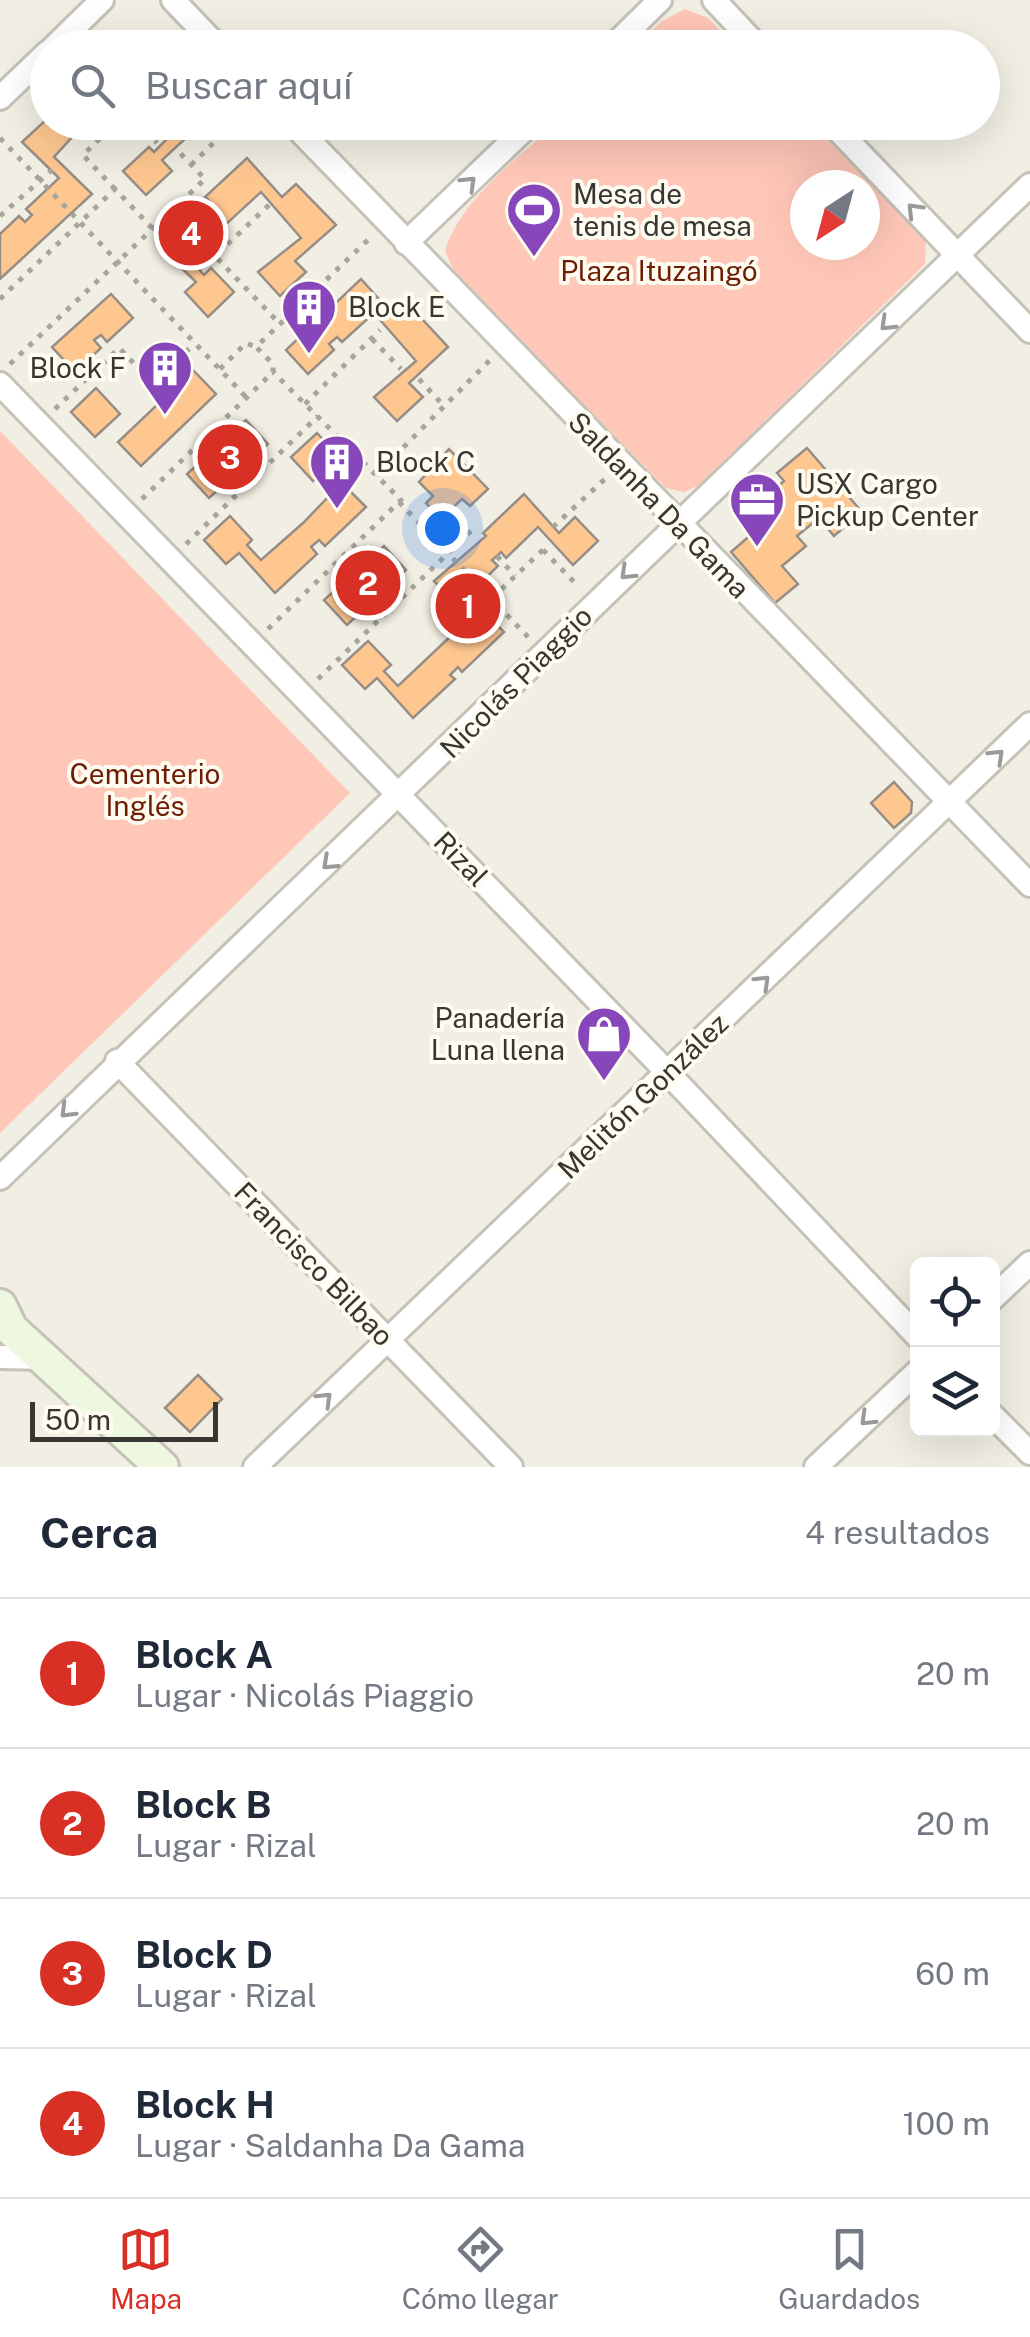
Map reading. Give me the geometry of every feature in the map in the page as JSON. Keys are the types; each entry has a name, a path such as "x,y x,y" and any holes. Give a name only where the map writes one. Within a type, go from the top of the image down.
{"main road":[{"path":"3,1329 42,1358 162,1467"}],"street":[{"path":"71,30 102,0"},
{"path":"173,0 202,30"},
{"path":"629,30 660,0"},
{"path":"714,0 742,30"},
{"path":"0,98 30,69"},
{"name":"Saldanha Da Gama","path":"308,140 1030,886"},
{"path":"406,243 513,140"},
{"path":"847,140 1030,331"},
{"name":"Nicolás Piaggio","path":"0,1178 116,1061 400,797 543,653 1030,185"},
{"name":"Rizal","path":"0,384 668,1073 910,1329"},
{"name":"Melitón González","path":"255,1467 1030,724"},
{"name":"Francisco Bilbao","path":"116,1061 511,1467"},
{"path":"1000,1291 1030,1263"},
{"path":"816,1467 910,1378"},
{"path":"1000,1423 1030,1454"}],"path":[{"path":"0,138 247,398"},
{"path":"98,140 83,155 153,229"},
{"path":"153,140 156,143"},
{"path":"191,164 217,140"},
{"path":"0,374 205,180 179,152"},
{"path":"0,216 52,170"},
{"path":"0,299 116,189"},
{"path":"268,205 215,256 280,324"},
{"path":"256,347 387,222"},
{"path":"305,404 380,330"},
{"path":"372,339 401,369"},
{"path":"39,424 119,348 153,383 195,344"},
{"path":"219,369 246,344 256,347 273,364 274,372 543,653"},
{"path":"376,475 504,346"},
{"path":"125,515 274,372"},
{"path":"419,379 444,406"},
{"path":"169,560 318,416"},
{"path":"553,527 620,466"},
{"path":"252,646 399,502"},
{"path":"301,696 475,527"},
{"path":"492,598 546,547 595,604"},
{"path":"497,556 515,576"}],"green space":[{"path":"685,9 708,18 720,30 652,30"},
{"name":"Plaza Ituzaingó","path":"537,140 827,140 857,170 790,170 790,260 880,260 880,193 926,239 925,264 700,485 684,492 666,488 455,274 445,251 463,214"},
{"name":"Cementerio Inglés","path":"0,431 350,793 0,1133"}],"building":[{"path":"30,135 30,140 70,140 54,157 92,194 0,279 0,234 19,216 25,222 32,215 26,209 59,178 22,142"},
{"path":"166,140 184,140 162,160 172,171 146,195 123,171 149,147 154,152"},
{"path":"247,158 282,197 296,184 336,225 295,261 306,272 280,296 258,272 301,238 261,192 189,258 204,275 211,268 234,292 208,317 185,292 196,282 156,243 198,204 204,211 212,204 205,197"},
{"name":"Block E","path":"361,279 396,318 409,305 448,347 409,383 423,397 397,421 374,397 416,361 374,313 342,342 337,337 329,344 334,350 308,374 286,350"},
{"path":"111,294 133,318 107,342 101,335 94,340 101,348 75,372 52,347"},
{"name":"Block F","path":"193,370 216,394 141,466 118,442 159,403 165,409 174,401 167,395"},
{"path":"96,388 120,414 95,437 71,412"},
{"path":"246,420 268,444 242,468 237,462 230,468 236,474 209,498 187,474"},
{"name":"Block C","path":"317,433 339,457 327,468 366,507 325,546 319,540 311,547 317,554 275,593 239,553 226,564 204,540 230,516 252,540 247,545 261,560 303,523 333,492 319,476 313,481 291,457"},
{"path":"807,448 862,512 834,536 819,518 797,536 806,546 782,566 798,584 775,603 731,552 753,533 740,518 784,481 777,473"},
{"path":"449,449 488,489 470,506 462,499 448,512 440,504 433,511 426,503 433,496 419,482"},
{"path":"524,494 559,533 575,517 598,541 573,565 538,527 506,558 501,552 492,560 498,566 467,596 504,632 462,672 458,667 450,675 455,679 413,718 377,678 365,689 342,665 368,641 391,665 384,671 398,686 470,618 434,581 486,536 483,533"},
{"path":"384,546 406,570 380,594 374,588 367,594 373,601 347,625 324,600"},
{"path":"894,782 912,802 911,813 894,828 871,803"},
{"path":"198,1375 222,1399 190,1432 165,1408"}],"place":[{"name":"Block H","path":"191,233"},
{"name":"Mesa de tenis de mesa","path":"534,259"},
{"name":"Block E","path":"309,356"},
{"name":"Block F","path":"165,417"},
{"name":"Block D","path":"230,457"},
{"name":"Block C","path":"337,511"},
{"name":"USX Cargo Pickup Center","path":"757,549"},
{"name":"Block B","path":"368,583"},
{"name":"Block A","path":"468,606"},
{"name":"Panadería Luna llena","path":"604,1083"}]}
